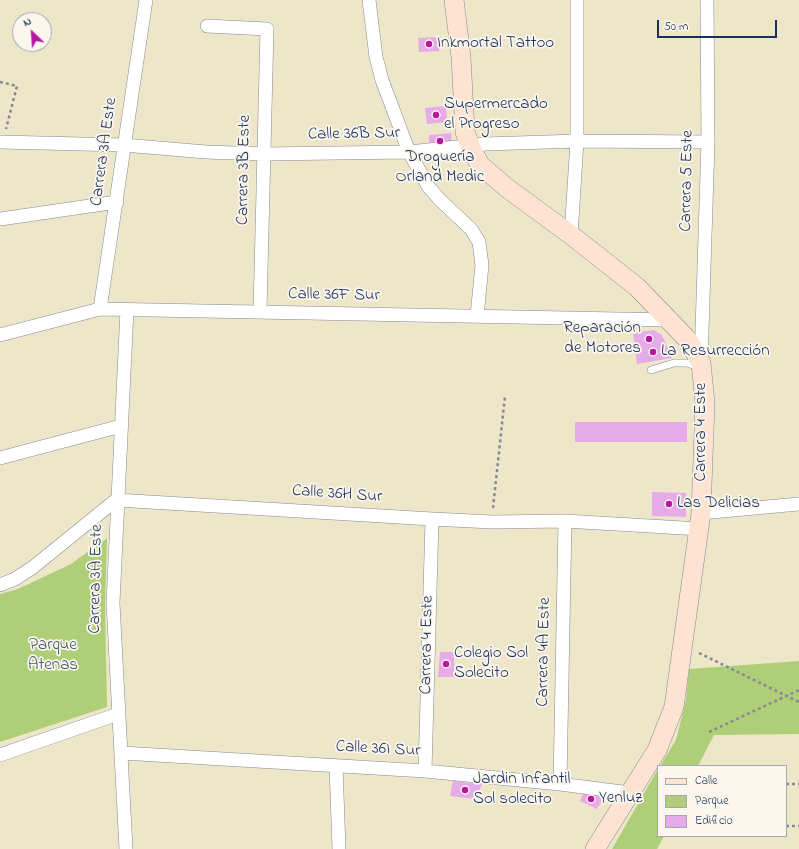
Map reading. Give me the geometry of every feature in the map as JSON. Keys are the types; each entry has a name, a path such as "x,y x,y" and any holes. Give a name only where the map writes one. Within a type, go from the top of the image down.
{"street":[{"name":"Carrera 3A Este","path":"100,309 146,0"},
{"path":"369,0 376,58 382,80 409,152 428,186 440,200 471,230 479,242 482,265 477,316"},
{"name":"Carrera 4 Este","path":"454,0 461,57 464,120 470,146 480,165 527,204 571,235 637,287 688,340 701,366 705,403 700,521 684,646 674,707 669,723 657,750 595,849"},
{"path":"571,235 577,141 577,0"},
{"name":"Carrera 5 Este","path":"701,366 708,142 707,0"},
{"name":"Carrera 3B Este","path":"206,26 267,29 260,312"},
{"name":"Calle 36B Sur","path":"1,143 124,145 223,153 264,154 409,152 470,146 577,141 708,142"},
{"path":"0,219 117,202"},
{"name":"Calle 36F Sur","path":"0,335 100,309 670,320"},
{"name":"Carrera 3A Este","path":"126,849 113,603 116,500 127,310"},
{"path":"0,458 121,426"},
{"path":"0,585 15,579 32,568 116,500"},
{"name":"Calle 36H Sur","path":"116,500 492,522 700,521 799,504"},
{"name":"Carrera 4 Este","path":"425,771 432,519"},
{"name":"Carrera 4A Este","path":"560,784 565,521"},
{"path":"0,755 118,714"},
{"name":"Calle 36I Sur","path":"122,752 425,771 560,784 630,794"},
{"path":"336,766 339,849"}],"lane":[{"path":"651,370 674,363 687,363 701,366"}],"path":[{"path":"0,82 17,86 1,143"},
{"path":"492,522 505,396"},
{"path":"684,646 799,702"},
{"path":"710,732 799,690"},
{"path":"787,784 799,784"},
{"path":"787,826 799,826"}],"green space":[{"name":"Parque Atenas","path":"107,538 105,605 107,707 0,742 0,594 18,589 71,564"},
{"path":"799,661 799,734 714,735 699,765 661,765 676,740 686,700 689,669"},
{"path":"657,771 657,837 663,837 657,849 612,849"}],"building":[{"name":"Inkmortal Tattoo","path":"439,37 439,51 419,52 418,38"},
{"name":"Supermercado el Progreso","path":"446,106 447,122 427,124 425,108"},
{"name":"Droguería Orland Medic","path":"451,133 452,146 429,148 429,135"},
{"path":"654,330 662,335 672,358 637,364 633,333"},
{"path":"575,422 687,422 687,442 575,442"},
{"name":"Las Delicias","path":"652,492 686,493 686,517 652,516"},
{"name":"Colegio Sol Solecito","path":"440,652 454,652 454,677 438,677"},
{"name":"Jardin Infantil Sol solecito","path":"453,781 482,784 476,799 450,796"},
{"name":"Yenluz","path":"585,789 603,798 597,809 580,801"}],"place":[{"name":"Inkmortal Tattoo","path":"429,44"},
{"name":"Supermercado el Progreso","path":"436,115"},
{"name":"Droguería Orland Medic","path":"440,141"},
{"name":"Reparación de Motores","path":"649,339"},
{"name":"La Resurrección","path":"653,352"},
{"name":"Las Delicias","path":"669,504"},
{"name":"Colegio Sol Solecito","path":"446,664"},
{"name":"Jardin Infantil Sol solecito","path":"465,790"},
{"name":"Yenluz","path":"591,799"}]}
